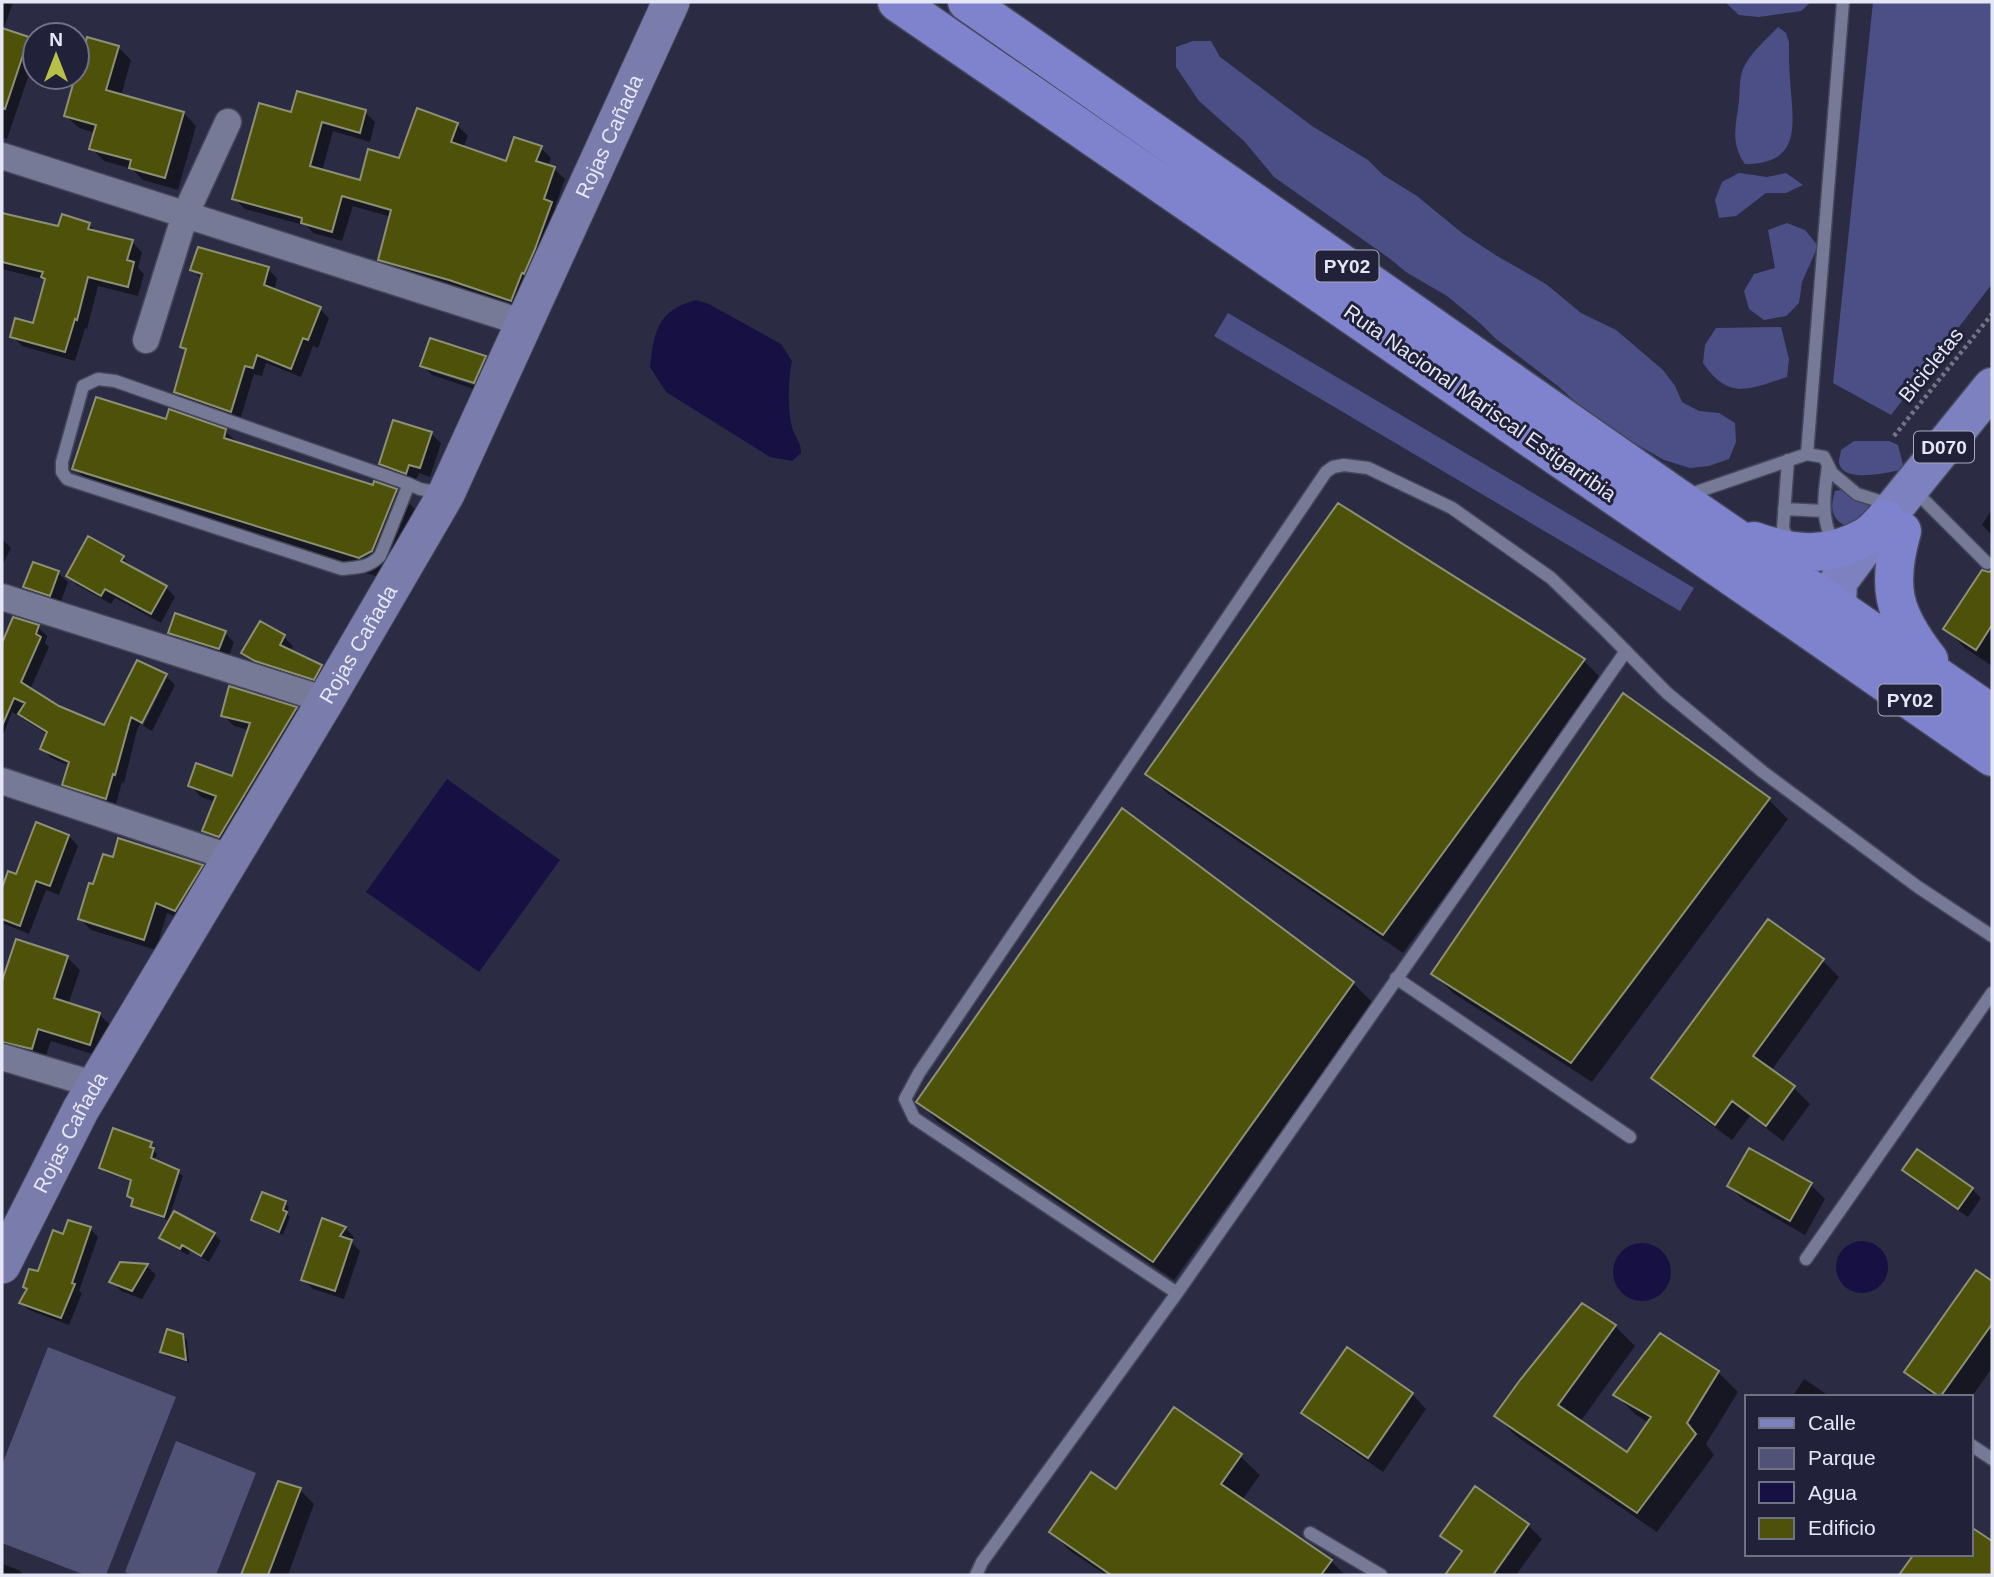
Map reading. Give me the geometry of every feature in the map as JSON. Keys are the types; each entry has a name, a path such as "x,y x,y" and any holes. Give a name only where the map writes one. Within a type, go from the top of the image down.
{"highway":[{"name":"Ruta Nacional Mariscal Estigarribia","path":"897,2 1992,757"},
{"name":"Ruta Nacional Mariscal Estigarribia","path":"968,2 1678,498 1832,600 1992,714"},
{"path":"1541,444 1602,473 1762,584 1788,596 1832,600 1843,634 1857,649 1975,729 1992,750"},
{"path":"1726,531 1797,553 1819,552 1887,523 1896,552 1892,575 1901,617 1920,648 1947,683"}],"main road":[{"name":"Rojas Cañada","path":"2,1265 81,1109 446,494 671,2"},
{"name":"D070","path":"1832,600 1838,582 1992,387"},
{"name":"D070","path":"1887,523 1992,416"}],"street":[{"path":"146,340 185,215 228,122"},
{"path":"2,156 524,323"},
{"path":"2,597 326,700"},
{"path":"2,781 232,858"},
{"path":"2,1057 96,1085"}],"lane":[{"path":"1807,454 1843,2"},
{"path":"409,484 380,555 372,564 342,569 67,479 62,472 62,462 83,386 98,379 115,381 409,484 420,489 446,494"},
{"path":"1678,498 1807,454 1824,457 1832,473 1887,523 1987,563"},
{"path":"1788,460 1783,528 1788,542 1807,547 1887,523"},
{"path":"1177,1293 914,1118 905,1098 1326,472 1333,467 1344,465 1368,468 1452,508 1551,579 1667,694 1763,772 1918,887 1992,936"},
{"path":"1828,466 1824,501 1829,533 1840,539 1887,523"},
{"path":"1784,509 1825,511"},
{"path":"976,1575 982,1562 1177,1293 1626,651"},
{"path":"1396,978 1630,1138"},
{"path":"1806,1259 1992,993"},
{"path":"1973,1446 1992,1459"},
{"path":"1310,1533 1381,1575"}],"path":[{"name":"Bicicletas","path":"1894,436 1992,314"}],"green space":[{"path":"48,1347 176,1397 106,1575 85,1575 2,1543 2,1465"},
{"path":"176,1441 256,1473 216,1575 133,1575 125,1572"}],"shaded area":[{"path":"1725,2 1811,2 1801,11 1759,17 1739,15"},
{"path":"1873,2 1992,2 1992,284 1891,415 1833,383"},
{"path":"1778,27 1786,33 1789,42 1792,111 1790,138 1786,149 1777,157 1764,162 1745,164 1737,149 1735,134 1740,81 1746,63"},
{"path":"1193,41 1211,41 1220,57 1312,126 1368,160 1383,175 1417,196 1462,233 1546,284 1581,313 1616,330 1663,370 1675,386 1682,402 1699,411 1719,413 1735,423 1736,442 1729,459 1709,466 1690,468 1664,460 1608,428 1496,339 1447,296 1406,272 1274,177 1244,141 1199,101 1176,67 1176,47"},
{"path":"1739,173 1767,177 1786,173 1803,185 1786,193 1766,193 1736,216 1719,218 1715,200 1722,182"},
{"path":"1787,223 1805,230 1818,246 1802,282 1799,303 1786,316 1764,320 1749,309 1744,291 1754,274 1775,268 1768,230"},
{"path":"1228,313 1694,588 1680,611 1214,336"},
{"path":"1781,327 1789,359 1787,377 1741,389 1722,383 1703,363 1705,345 1716,328"},
{"path":"1854,441 1889,441 1898,445 1904,469 1867,475 1848,473 1842,468 1839,458 1841,450"},
{"path":"1840,490 1874,503 1852,528 1836,519 1832,509 1835,491"}],"water":[{"path":"696,300 709,304 781,344 792,361 789,407 801,453 792,461 770,457 666,392 650,367 660,324 673,310"},
{"path":"447,779 560,860 479,972 366,892"},
{"path":"1862,1241 1881,1248 1888,1267 1881,1286 1862,1293 1843,1286 1836,1267 1843,1248"},
{"path":"1642,1243 1653,1245 1666,1256 1671,1272 1669,1283 1658,1296 1642,1301 1631,1299 1618,1288 1613,1272 1615,1261 1626,1248"}],"building":[{"path":"2,28 21,34 21,61 5,109 2,108"},
{"path":"91,38 119,46 106,90 184,112 165,178 129,168 131,160 89,149 96,125 64,116 71,91 91,91"},
{"path":"297,91 366,110 360,133 322,122 310,166 360,180 368,149 399,158 417,108 458,123 451,142 506,161 514,137 542,146 536,161 555,167 544,199 552,202 535,249 511,301 378,260 391,210 342,196 332,232 301,223 302,218 232,199 259,103 291,112"},
{"path":"2,213 58,226 62,214 90,223 88,229 133,240 127,260 134,262 128,287 88,277 65,352 10,337 15,318 33,323 45,279 41,277 43,272 2,262"},
{"path":"198,247 269,267 264,285 321,307 308,340 303,338 291,369 257,355 253,368 245,366 231,412 174,392 186,349 180,347 202,274 190,270"},
{"path":"430,338 486,356 474,383 420,366"},
{"path":"96,397 166,419 169,409 226,429 224,438 373,485 374,481 397,489 372,551 359,558 72,469"},
{"path":"393,420 432,432 420,468 409,465 406,474 379,464"},
{"path":"1338,503 1585,659 1383,935 1145,774"},
{"path":"88,536 124,556 121,561 167,586 151,614 105,589 101,596 66,576"},
{"path":"33,562 59,571 50,596 23,587"},
{"path":"1982,570 1992,570 1992,625 1976,650 1943,629"},
{"path":"175,613 226,631 219,649 168,633"},
{"path":"13,617 39,625 36,634 41,637 21,682 59,706 104,725 137,660 167,674 142,723 131,717 106,799 62,785 69,762 40,749 47,732 18,714 25,703 14,698 2,726 2,643"},
{"path":"260,621 285,635 280,645 322,665 314,680 255,661 241,653"},
{"path":"229,686 297,707 219,837 202,831 216,796 188,786 196,763 232,776 250,723 221,716"},
{"path":"1623,693 1770,798 1571,1063 1431,974"},
{"path":"1122,808 1354,982 1153,1262 916,1102"},
{"path":"36,822 69,835 50,886 36,881 20,926 2,919 2,888 8,871 16,874"},
{"path":"118,838 203,865 175,911 156,903 144,940 78,919 89,883 93,884 103,854 113,857"},
{"path":"1768,919 1824,959 1753,1056 1795,1086 1766,1126 1732,1101 1715,1125 1651,1078"},
{"path":"16,939 68,956 54,998 100,1013 90,1045 38,1029 32,1049 2,1042 2,981"},
{"path":"113,1128 152,1142 150,1147 154,1148 151,1158 179,1170 164,1217 131,1206 133,1199 127,1196 131,1180 99,1168"},
{"path":"1749,1148 1812,1183 1790,1221 1727,1186"},
{"path":"1917,1149 1973,1188 1958,1209 1902,1170"},
{"path":"262,1192 286,1201 283,1210 287,1212 279,1232 251,1220"},
{"path":"174,1211 215,1233 201,1256 182,1245 180,1249 159,1238"},
{"path":"322,1218 346,1227 340,1236 352,1240 335,1291 301,1280"},
{"path":"68,1220 91,1227 72,1283 75,1284 61,1318 19,1303 27,1289 23,1287 29,1269 38,1271 53,1230 63,1234"},
{"path":"120,1262 148,1264 132,1291 109,1282"},
{"path":"1976,1270 1992,1281 1992,1324 1941,1395 1937,1395 1904,1372"},
{"path":"1582,1303 1616,1325 1558,1405 1627,1452 1651,1417 1613,1395 1660,1333 1719,1371 1687,1423 1696,1434 1637,1513 1494,1416"},
{"path":"167,1329 183,1334 186,1360 160,1352"},
{"path":"1347,1347 1413,1393 1368,1458 1301,1413"},
{"path":"1174,1407 1242,1454 1221,1484 1332,1560 1321,1575 1111,1575 1049,1532 1091,1472 1116,1489"},
{"path":"278,1481 301,1488 268,1575 241,1575"},
{"path":"1475,1486 1529,1524 1493,1575 1445,1575 1462,1551 1440,1536"},
{"path":"1973,1528 1992,1541 1992,1575 1899,1575 1913,1556 1973,1556"}]}
